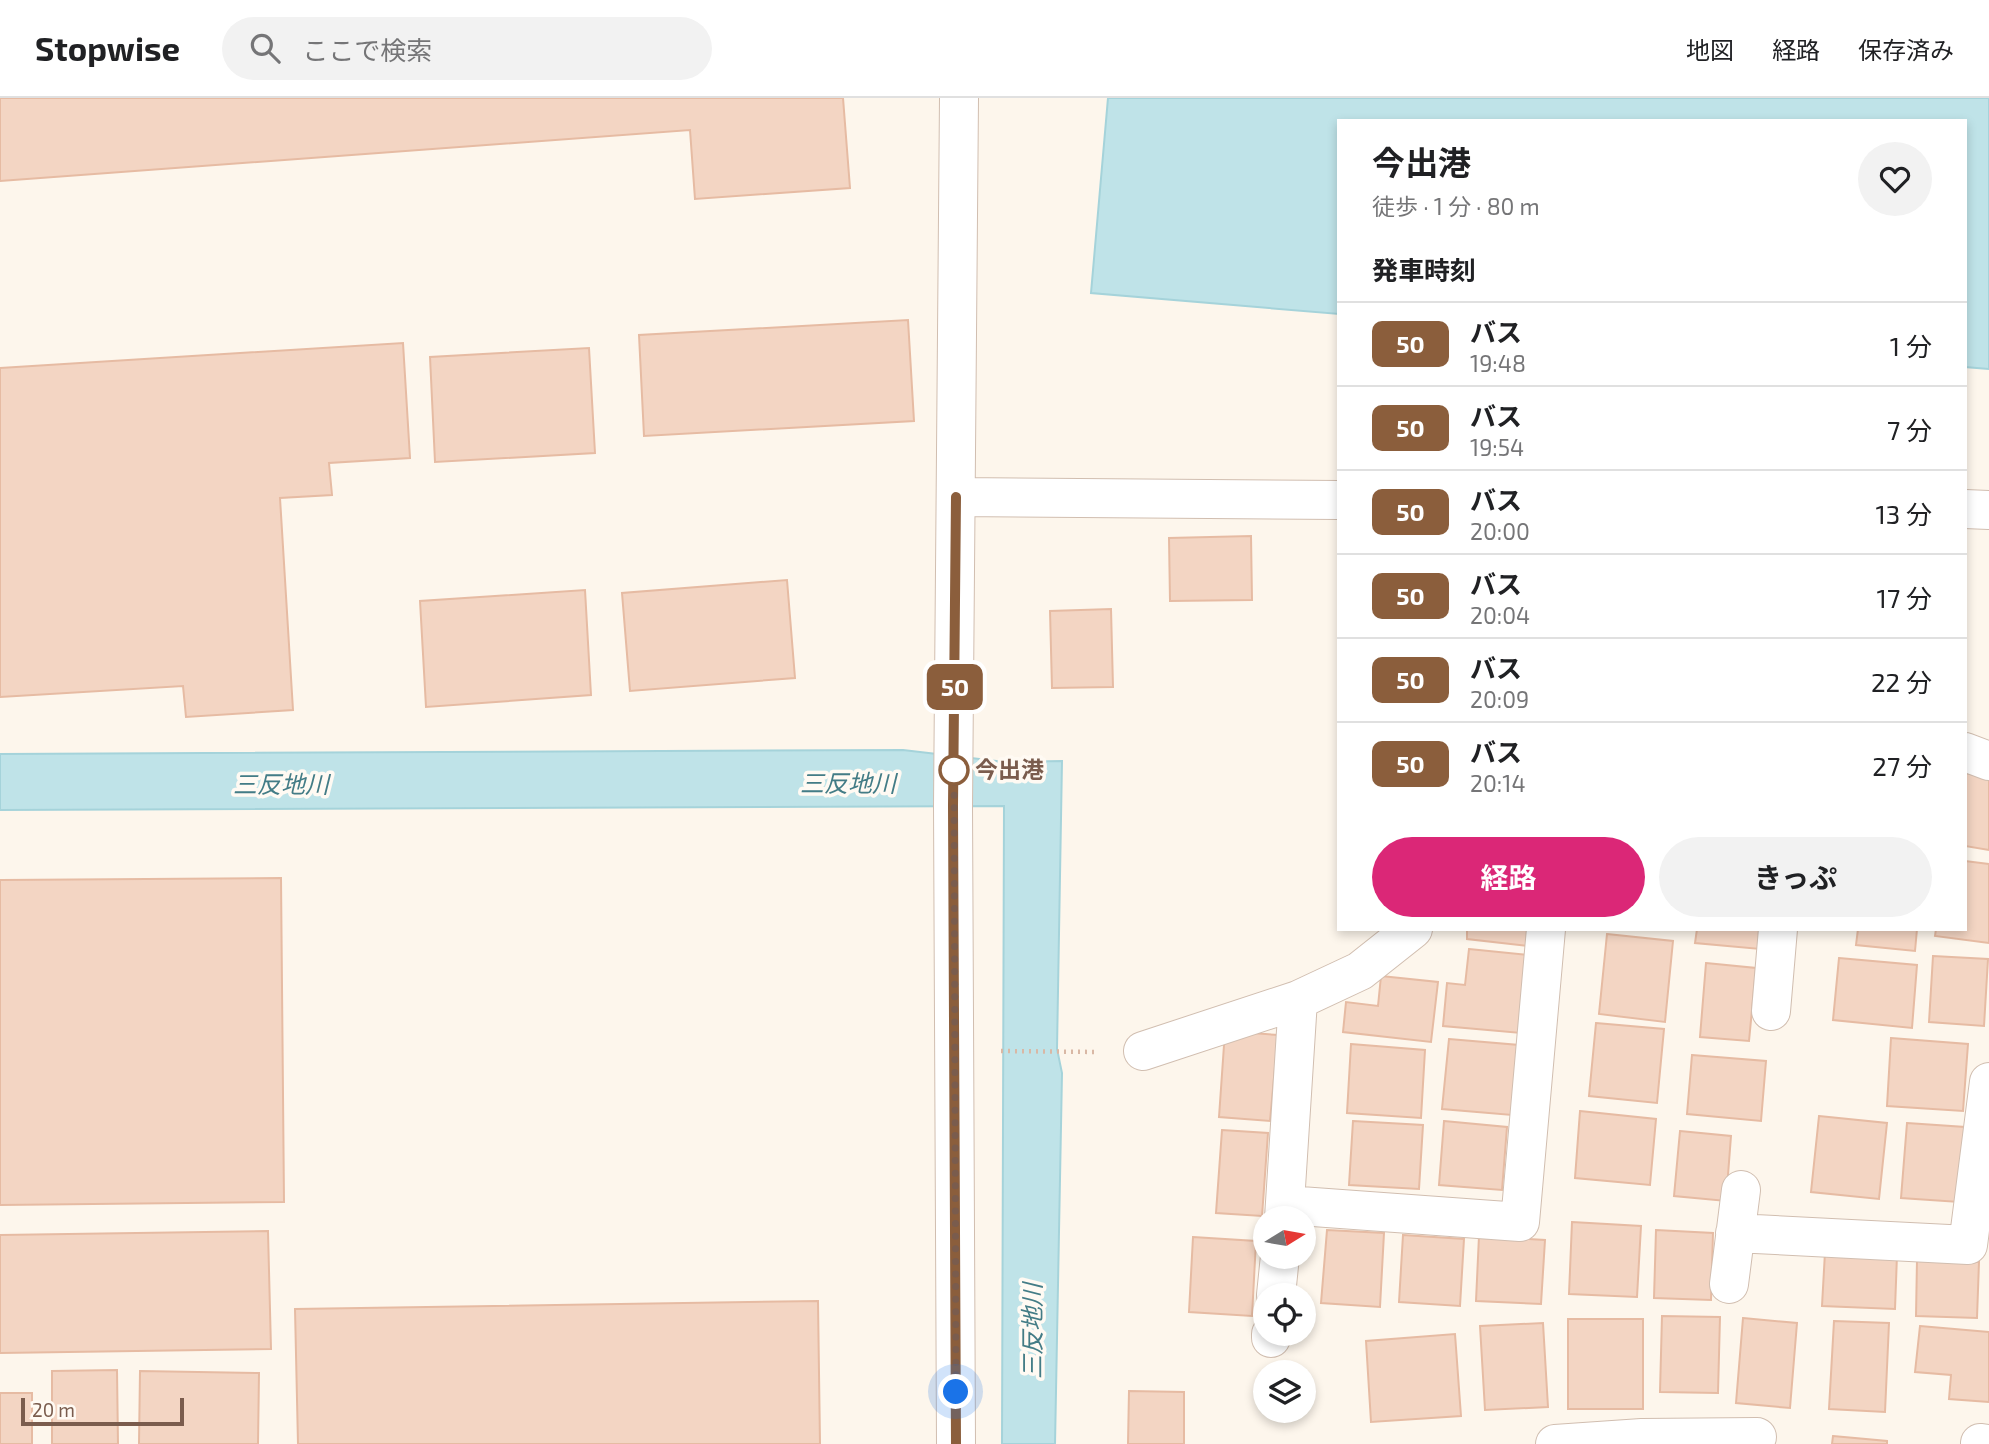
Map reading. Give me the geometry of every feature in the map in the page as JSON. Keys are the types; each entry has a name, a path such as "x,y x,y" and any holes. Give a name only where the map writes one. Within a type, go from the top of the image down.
{"street":[{"path":"956,1444 953,806 959,98"},
{"path":"956,497 1337,500"},
{"path":"1967,509 1989,510"},
{"path":"1967,753 1989,761"},
{"path":"1143,1051 1298,1000 1360,971 1410,931"},
{"path":"1316,1212 1520,1222 1546,931"},
{"path":"1770,1011 1778,931"},
{"path":"1285,1206 1298,1000"},
{"path":"1735,1233 1968,1245 1989,1082"},
{"path":"1728,1284 1741,1190"},
{"path":"1555,1444 1757,1437"}],"path":[{"path":"996,1051 1070,1053"}],"water":[{"path":"1108,98 1989,98 1989,369 1967,367 1967,119 1337,119 1337,314 1091,293"},
{"name":"三反地川","path":"903,750 1005,762 1062,761 1057,1049 1062,1073 1055,1444 1002,1444 1004,806 0,810 0,754"}],"building":[{"path":"0,98 843,98 850,188 695,199 690,130 0,181"},
{"path":"908,320 914,421 644,436 639,335"},
{"path":"403,343 410,458 329,463 332,495 280,498 293,710 186,717 183,686 0,697 0,368"},
{"path":"589,348 595,453 435,462 430,357"},
{"path":"1251,536 1252,600 1170,601 1169,538"},
{"path":"787,580 795,678 630,691 622,593"},
{"path":"585,590 591,695 426,707 420,601"},
{"path":"1111,609 1113,687 1052,688 1050,611"},
{"path":"1967,773 1989,777 1989,850 1967,846"},
{"path":"1967,861 1989,864 1989,943 1935,936 1936,931 1967,931"},
{"path":"281,878 284,1202 0,1205 0,880"},
{"path":"1467,931 1530,931 1529,946 1467,939"},
{"path":"1697,931 1762,931 1760,949 1695,943"},
{"path":"1858,931 1917,931 1915,951 1856,945"},
{"path":"1607,934 1673,941 1665,1022 1599,1014"},
{"path":"1469,949 1529,955 1521,1033 1443,1026 1447,983 1465,985"},
{"path":"1933,956 1988,959 1984,1026 1929,1022"},
{"path":"1839,958 1917,965 1912,1028 1833,1020"},
{"path":"1706,963 1756,968 1749,1041 1700,1037"},
{"path":"1381,976 1438,982 1431,1042 1343,1032 1346,1002 1378,1006"},
{"path":"1596,1023 1664,1029 1657,1103 1589,1096"},
{"path":"1225,1031 1278,1035 1270,1121 1219,1117"},
{"path":"1891,1038 1968,1044 1963,1111 1887,1106"},
{"path":"1449,1039 1519,1045 1512,1115 1442,1109"},
{"path":"1351,1044 1425,1050 1421,1118 1347,1113"},
{"path":"1692,1055 1766,1061 1761,1121 1687,1114"},
{"path":"1580,1111 1656,1119 1650,1185 1575,1178"},
{"path":"1819,1116 1887,1123 1879,1199 1811,1192"},
{"path":"1353,1121 1423,1125 1419,1189 1349,1185"},
{"path":"1444,1121 1507,1127 1502,1190 1439,1185"},
{"path":"1907,1123 1965,1127 1959,1202 1901,1198"},
{"path":"1222,1130 1268,1133 1263,1206 1253,1206 1253,1215 1216,1213"},
{"path":"1680,1131 1731,1136 1726,1201 1674,1196"},
{"path":"1572,1222 1641,1226 1637,1297 1569,1294"},
{"path":"1327,1230 1384,1233 1380,1307 1321,1303"},
{"path":"1656,1230 1713,1233 1711,1300 1654,1298"},
{"path":"268,1231 271,1349 0,1353 0,1235"},
{"path":"1403,1235 1464,1239 1460,1306 1399,1302"},
{"path":"1479,1236 1545,1240 1541,1304 1476,1301"},
{"path":"1193,1237 1253,1241 1252,1316 1189,1312"},
{"path":"1825,1252 1897,1255 1895,1309 1822,1306"},
{"path":"1917,1260 1979,1262 1977,1318 1916,1316"},
{"path":"818,1301 820,1444 298,1444 295,1309"},
{"path":"1662,1316 1720,1317 1718,1393 1660,1392"},
{"path":"1743,1318 1797,1323 1790,1408 1736,1403"},
{"path":"1568,1319 1643,1319 1643,1409 1568,1409"},
{"path":"1834,1321 1889,1323 1885,1412 1829,1409"},
{"path":"1543,1323 1548,1407 1485,1410 1480,1326"},
{"path":"1920,1326 1989,1332 1989,1402 1949,1399 1951,1375 1915,1372"},
{"path":"1455,1334 1461,1416 1371,1422 1366,1341"},
{"path":"117,1370 118,1444 52,1444 52,1371"},
{"path":"140,1371 259,1373 258,1444 139,1444"},
{"path":"1129,1391 1184,1392 1184,1444 1128,1444"},
{"path":"0,1393 32,1393 32,1444 0,1444"},
{"path":"1833,1436 1887,1441 1887,1444 1832,1444"}],"bus line":[{"name":"50","path":"956,497 953,806 956,1444"}],"place":[{"name":"今出港","path":"954,770"}],"route":[{"path":"954,770 956,1392"}]}
